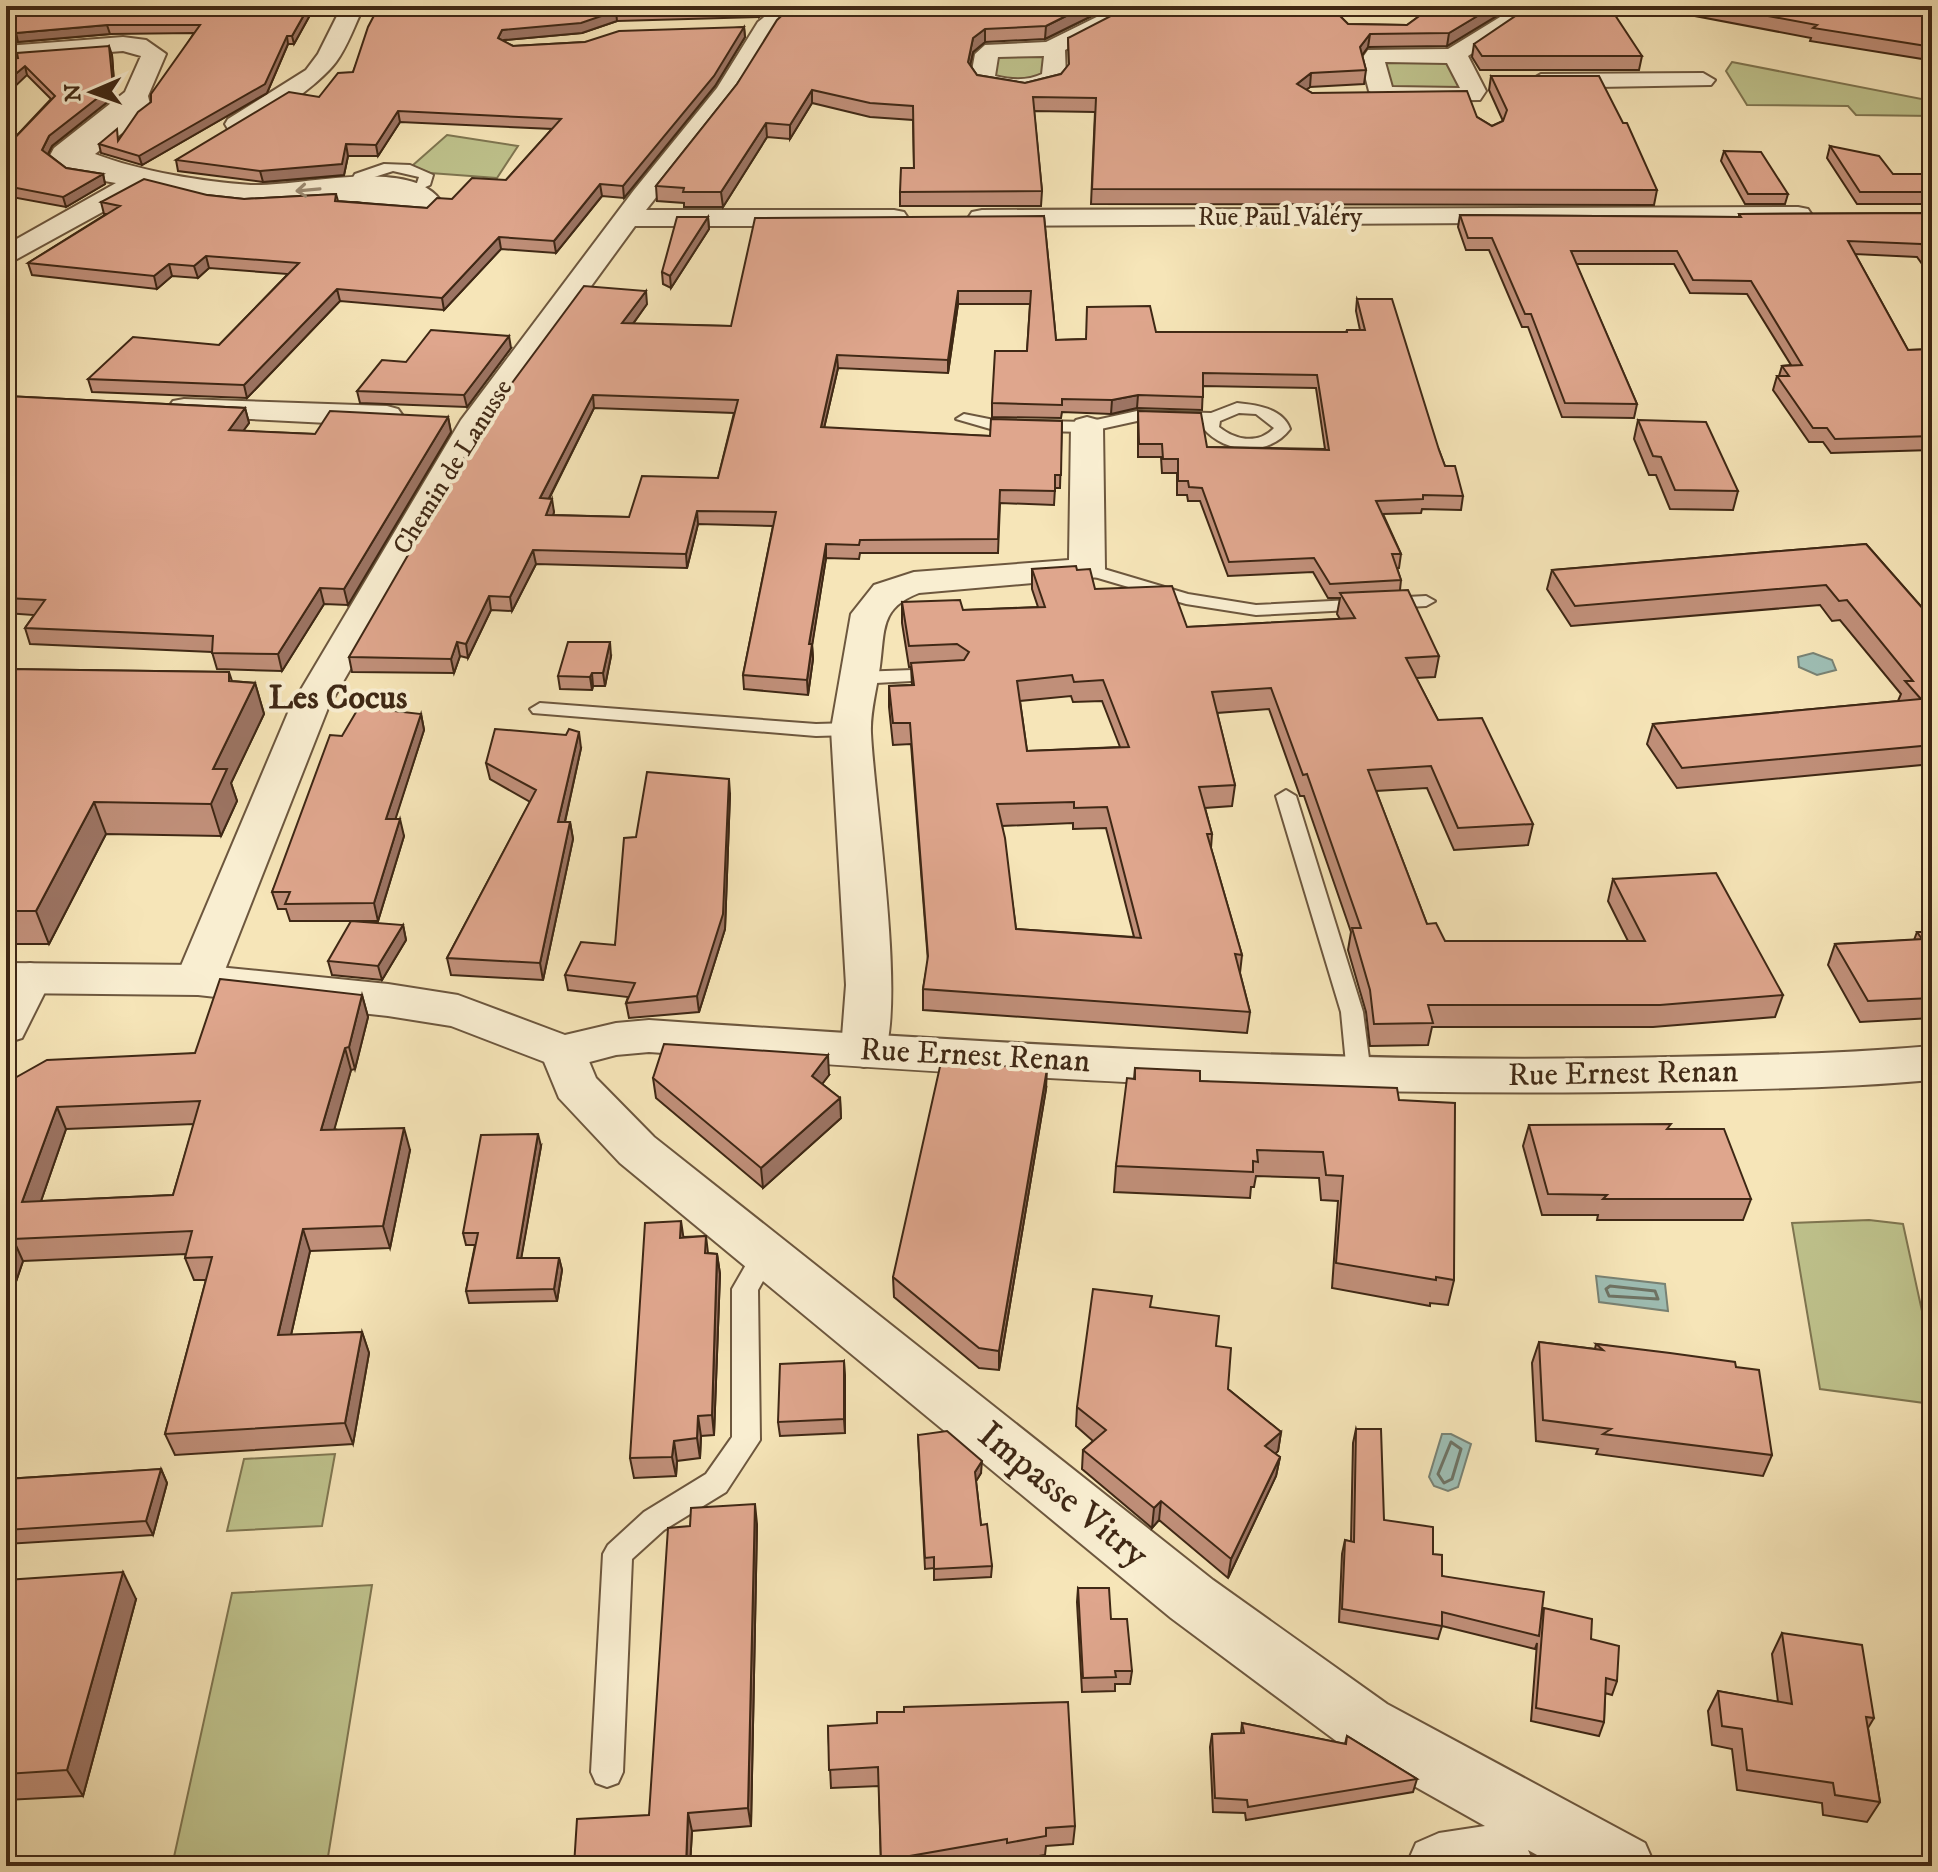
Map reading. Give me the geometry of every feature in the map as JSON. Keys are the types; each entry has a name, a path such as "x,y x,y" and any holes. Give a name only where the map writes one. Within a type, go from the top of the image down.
{"street":[{"path":"213,138 314,75 329,56 353,6"},
{"name":"Chemin de Lanusse","path":"198,980 309,708 462,419 627,218 715,102 727,91 766,27 792,6"},
{"path":"1050,49 1136,6"},
{"path":"1387,94 1379,83 1371,46 1453,56 1533,6"},
{"path":"736,28 766,27"},
{"path":"6,53 138,45 154,54 138,90 70,145 61,159 75,169 146,177 174,189 267,200 402,193 355,186 228,194"},
{"path":"6,60 125,50 137,56 138,90"},
{"path":"1453,56 1476,96"},
{"path":"1358,97 1387,94 1476,96 1510,81 1703,80"},
{"path":"6,257 186,154"},
{"name":"Rue Paul Valéry","path":"950,218 1829,215"},
{"path":"627,218 919,218"},
{"path":"148,406 415,417"},
{"path":"864,1050 869,985 851,729 869,614 887,593 914,583 1087,569 1087,427"},
{"path":"6,1027 18,978 198,980 458,1011 563,1052"},
{"name":"Rue Ernest Renan","path":"563,1052 616,1039 649,1036 864,1050 1359,1074 1541,1077 1866,1069 1932,1063"},
{"name":"Impasse Vitry","path":"563,1052 576,1086 637,1150 764,1256 1192,1599 1365,1725 1622,1866"},
{"path":"1439,1866 1488,1858 1502,1866"}],"lane":[{"path":"964,419 994,425 1087,427 1137,416 1213,418"},
{"path":"1087,569 1186,599 1256,610 1426,601"},
{"path":"858,678 957,674"},
{"path":"540,709 816,730 851,729"},
{"path":"1286,796 1352,1012 1359,1074"},
{"path":"607,1772 618,1554 654,1521 716,1483 746,1440 745,1289 764,1256"}],"green space":[{"path":"1032,52 1047,57 1044,77 1039,80 992,79 993,57"},
{"path":"1446,59 1467,89 1390,91 1380,61"},
{"path":"1732,62 1932,101 1932,116 1856,115 1848,106 1747,105 1726,71"},
{"path":"447,135 518,146 497,178 430,173 412,166"},
{"path":"1869,1220 1903,1224 1932,1357 1932,1404 1820,1389 1792,1223"},
{"path":"335,1454 322,1526 227,1531 244,1459"},
{"path":"372,1585 327,1863 172,1866 232,1593"}],"water":[{"path":"1813,653 1832,660 1836,670 1817,675 1799,667 1798,657"},
{"path":"1596,1276 1665,1284 1668,1311 1599,1302"},
{"path":"1442,1434 1451,1434 1471,1444 1458,1487 1448,1491 1434,1486 1429,1477"}],"building":[{"path":"13,6 309,6 292,36 287,36 265,84 139,156 99,144 117,129 118,141 138,112 151,102 151,94 200,25 107,25 16,33"},
{"path":"379,6 759,6 616,11 581,23 502,30 498,38 513,46 585,42 619,31 744,27 714,76 623,186 600,184 554,241 499,237 442,298 337,289 244,385 88,379 133,337 219,345 299,263 206,256 194,266 169,264 154,276 28,263 120,206 101,202 144,179 207,195 244,199 336,194 335,201 427,208 437,198 452,199 472,178 506,180 561,119 398,111 376,145 346,144 342,164 260,171 176,160 289,92 319,97 338,73 353,72 368,27"},
{"path":"792,6 1086,6 1046,26 985,29 973,38 968,62 977,75 1025,83 1061,74 1069,64 1068,38 1130,6 1331,6 1348,24 1407,25 1433,6 1494,6 1449,33 1370,34 1360,47 1366,70 1311,73 1297,84 1312,93 1467,91 1477,117 1492,126 1503,121 1507,110 1491,76 1599,76 1623,123 1627,123 1657,190 1092,189 1096,98 1033,97 1042,191 900,192 901,168 914,168 913,106 870,103 812,90 790,125 766,123 721,192 683,192 684,188 656,186 737,84 777,20"},
{"path":"1530,6 1609,6 1642,56 1482,56 1474,44"},
{"path":"1714,6 1891,6 1932,13 1932,52 1926,46 1813,28 1817,25"},
{"path":"109,46 113,86 49,136 42,150 66,168 103,174 63,197 6,186 6,147 55,96 25,66 6,82 6,59 18,58 17,53"},
{"path":"1830,146 1879,156 1893,174 1932,174 1932,192 1860,192"},
{"path":"1724,151 1761,152 1788,194 1748,194"},
{"path":"1932,213 1932,259 1921,244 1848,241 1908,350 1932,349 1932,436 1835,439 1827,428 1813,428 1777,376 1789,376 1782,366 1802,365 1751,281 1693,280 1677,251 1571,251 1637,404 1565,403 1531,314 1525,314 1492,238 1468,238 1460,215 1741,217 1739,214"},
{"path":"1044,216 1056,340 1086,339 1087,307 1150,306 1156,332 1347,332 1365,330 1357,299 1392,299 1439,450 1445,466 1455,466 1463,496 1423,495 1423,499 1376,501 1401,554 1392,554 1401,580 1330,584 1314,558 1229,562 1202,488 1189,487 1188,481 1178,481 1178,459 1163,459 1162,444 1139,444 1138,411 1201,413 1207,447 1329,450 1317,375 1203,373 1203,397 1138,395 1112,400 1062,399 1062,405 992,403 995,351 1027,351 1031,291 958,291 948,360 837,355 821,427 990,436 991,419 1062,421 1061,475 1055,475 1055,491 1000,490 998,539 860,540 859,545 826,544 809,644 812,644 807,680 743,675 776,512 697,511 686,554 533,550 510,597 489,596 466,644 457,642 451,659 349,657 492,410 584,286 646,291 622,323 731,326 755,218","holes":["593,395 738,400 718,478 642,476 629,517 546,515 552,499 540,498"]},
{"path":"677,217 708,217 670,276 662,272"},
{"path":"431,330 509,336 464,395 357,391 382,360 406,362"},
{"path":"6,396 245,408 229,430 315,434 330,411 448,417 344,589 320,588 278,654 212,653 213,636 25,628 45,600 6,598"},
{"path":"1638,420 1706,422 1738,491 1675,490 1661,457 1653,456"},
{"path":"1866,544 1932,619 1932,745 1682,768 1653,724 1921,699 1905,681 1913,681 1847,600 1839,601 1826,585 1575,606 1552,570"},
{"path":"1076,566 1077,570 1090,569 1095,589 1172,586 1187,627 1355,618 1340,593 1408,590 1439,656 1406,658 1438,720 1482,718 1533,824 1458,828 1431,766 1368,770 1427,924 1436,923 1445,941 1645,941 1613,879 1716,873 1783,995 1660,1005 1428,1005 1433,1023 1374,1024 1370,990 1352,928 1361,928 1307,774 1303,775 1271,688 1212,692 1235,785 1199,787 1212,834 1207,834 1242,955 1235,954 1250,1012 923,989 928,956 910,723 893,723 889,686 914,685 911,663 964,660 969,652 957,644 909,646 902,602 960,600 963,610 1045,607 1032,569","holes":["1072,675 1074,682 1103,680 1129,747 1027,751 1017,681","1074,802 1074,808 1107,807 1141,938 1016,929 1005,838 997,804"]},
{"path":"568,642 610,642 603,673 592,673 590,677 558,676"},
{"path":"6,669 229,672 229,681 255,683 213,769 227,769 211,804 94,802 36,911 6,911"},
{"path":"359,707 421,714 386,819 400,819 374,903 285,904 290,892 272,892 330,735 342,736"},
{"path":"495,729 566,735 569,729 579,732 558,822 570,822 540,963 447,958 536,790 486,763"},
{"path":"647,772 729,779 723,914 697,996 626,1003 635,983 565,975 581,942 615,945 624,838 636,837"},
{"path":"351,921 403,925 378,966 328,961"},
{"path":"1917,932 1932,932 1932,998 1868,1001 1835,944 1922,939"},
{"path":"220,979 362,995 349,1047 345,1048 321,1130 404,1128 383,1226 303,1229 278,1335 362,1332 345,1423 165,1434 212,1257 185,1258 192,1231 13,1239 6,1258 6,1083 47,1060 195,1053","holes":["200,1101 173,1195 22,1202 57,1107"]},
{"path":"664,1044 828,1055 812,1076 840,1098 761,1168 653,1078"},
{"path":"941,1062 1047,1069 999,1351 979,1348 893,1277"},
{"path":"1135,1068 1200,1071 1200,1081 1397,1088 1399,1100 1455,1103 1454,1280 1436,1277 1436,1280 1336,1263 1343,1176 1326,1175 1323,1152 1257,1150 1258,1162 1253,1161 1253,1172 1116,1166 1127,1078 1135,1079"},
{"path":"1671,1124 1667,1129 1724,1129 1751,1199 1603,1199 1607,1195 1548,1194 1529,1125"},
{"path":"538,1134 517,1258 559,1258 554,1289 466,1291 478,1233 463,1233 481,1135"},
{"path":"681,1221 680,1238 706,1236 705,1253 717,1254 712,1415 698,1416 697,1438 674,1441 672,1457 630,1458 645,1223"},
{"path":"1093,1289 1152,1296 1150,1307 1219,1316 1216,1346 1231,1348 1228,1389 1281,1432 1265,1446 1280,1457 1231,1559 1161,1501 1154,1508 1083,1450 1106,1430 1077,1407"},
{"path":"1539,1342 1603,1350 1596,1344 1670,1353 1735,1362 1736,1367 1759,1370 1772,1455 1603,1434 1611,1429 1543,1420"},
{"path":"844,1361 844,1419 778,1422 780,1364"},
{"path":"1356,1429 1381,1429 1384,1520 1433,1527 1433,1554 1442,1555 1442,1576 1544,1592 1539,1636 1442,1612 1442,1626 1342,1609 1345,1540 1354,1542"},
{"path":"947,1431 982,1461 975,1472 981,1525 987,1524 992,1566 934,1569 934,1557 925,1558 918,1435"},
{"path":"161,1469 146,1521 6,1530 6,1479"},
{"path":"755,1504 748,1808 688,1813 686,1866 574,1866 577,1819 649,1815 668,1528 690,1526 691,1508"},
{"path":"123,1572 67,1770 6,1774 6,1580"},
{"path":"1078,1588 1109,1588 1111,1619 1127,1619 1132,1671 1115,1671 1116,1677 1083,1678"},
{"path":"1544,1608 1592,1619 1591,1639 1619,1646 1617,1681 1606,1678 1604,1722 1536,1708"},
{"path":"1782,1633 1862,1645 1874,1718 1866,1717 1880,1802 1835,1795 1833,1783 1747,1770 1742,1729 1722,1726 1718,1691 1792,1704"},
{"path":"1068,1702 1075,1826 1046,1828 1046,1836 1007,1843 1007,1839 881,1861 878,1767 829,1770 828,1726 877,1723 877,1712 904,1712 904,1707"},
{"path":"1242,1723 1346,1744 1347,1736 1417,1779 1248,1807 1247,1800 1215,1798 1212,1734 1244,1733"}],"district":[{"name":"Les Cocus","path":"338,698"}]}
